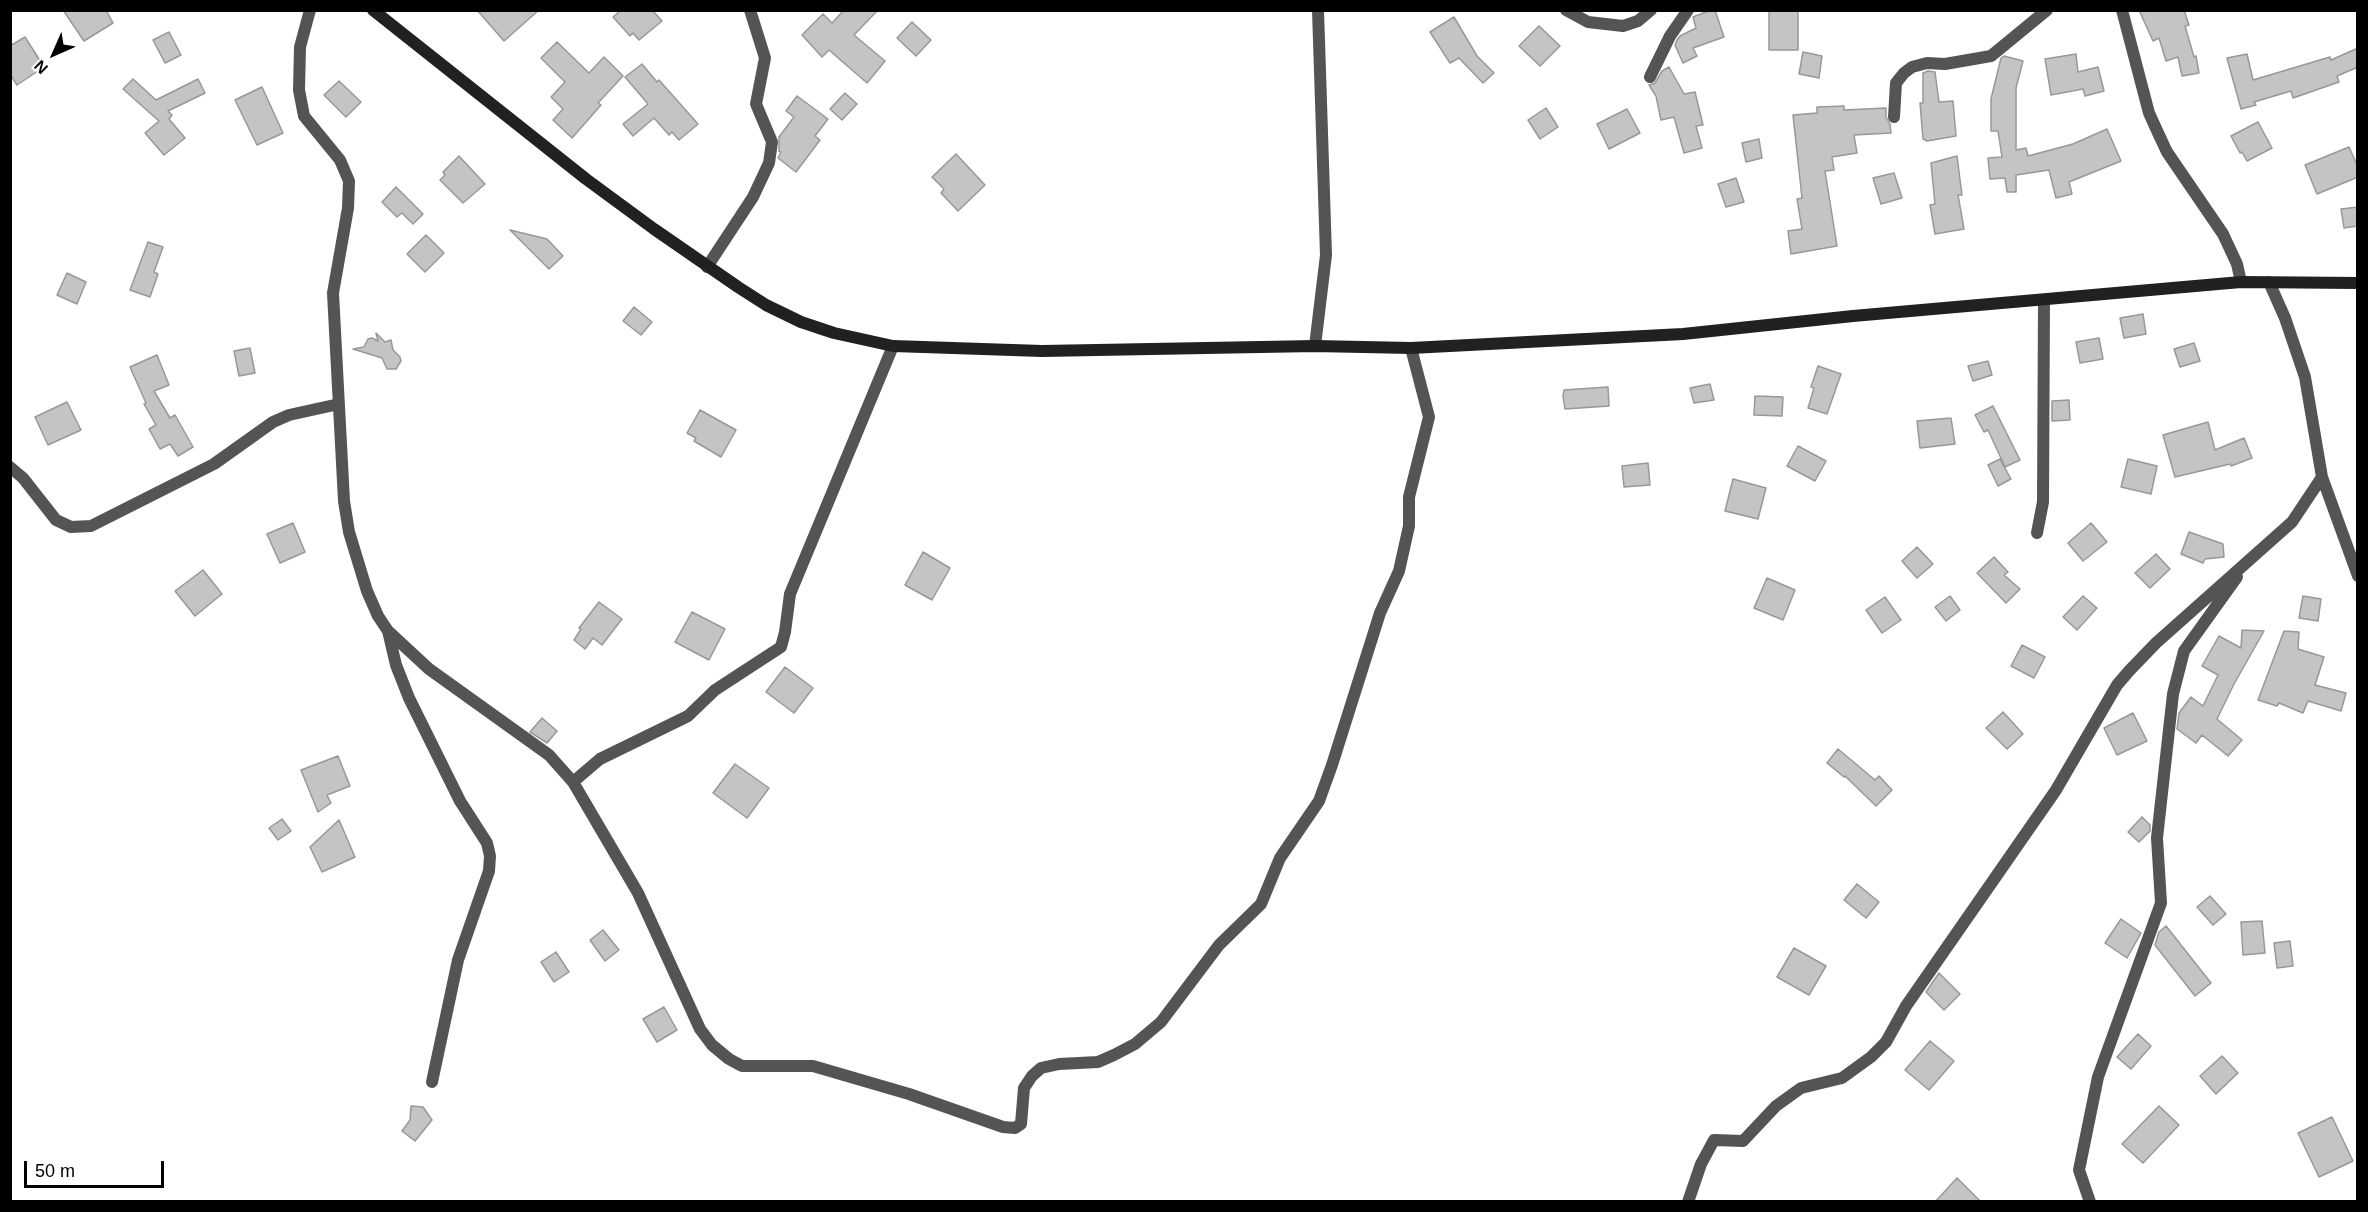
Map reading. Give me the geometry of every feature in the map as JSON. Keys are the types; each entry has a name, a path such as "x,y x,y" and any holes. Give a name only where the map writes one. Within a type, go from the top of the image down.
{"street":[{"path":"310,10 300,47 299,90 304,116 340,160 349,181 348,207 333,293 344,501 350,532 367,591 378,616 388,631 438,676 516,729 549,755 573,782 639,893 700,1029 712,1045 742,1066 813,1066 838,1072 1003,1127 1015,1128 1021,1124 1024,1089 1032,1076 1041,1068 1059,1064 1098,1062 1135,1044 1161,1022 1220,945 1261,904 1280,858 1318,801 1343,733 1380,614 1399,571 1409,525 1409,496 1429,417 1411,348"},
{"path":"373,10 594,185 707,267 766,305 801,322 834,333 893,346 1042,351 1315,346 1411,348 1683,334 2241,282 2358,283"},
{"path":"707,267 753,197 769,163 772,142 756,104 765,58 750,10"},
{"path":"1315,346 1326,255 1318,10"},
{"path":"1566,10 1588,22 1623,26 1638,21 1651,10"},
{"path":"1650,77 1670,36 1688,10"},
{"path":"1894,117 1896,83 1904,73 1927,63 1945,64 1991,56 2047,10"},
{"path":"2122,10 2154,124 2167,152 2223,234 2241,282"},
{"path":"2269,282 2305,377 2322,477 2358,576"},
{"path":"2037,532 2043,502 2044,300"},
{"path":"573,782 600,759 688,716 716,690 781,647 790,594 893,346"},
{"path":"10,467 23,478 56,520 71,527 91,526 214,464 273,422 289,415 339,404"},
{"path":"1688,1202 1701,1164 1714,1140 1743,1141 1776,1106 1801,1088 1842,1078 1886,1042 1906,1006 2056,790 2117,685 2156,643 2292,522 2322,477"},
{"path":"2090,1202 2079,1170 2098,1077 2162,903 2157,838 2174,694 2184,651 2247,563"},
{"path":"388,631 396,665 413,708 460,801 487,843 490,856 489,871 459,960 432,1082"}],"building":[{"path":"63,10 106,10 113,23 84,41"},
{"path":"477,10 539,10 504,41"},
{"path":"621,10 652,10 662,21 639,40 633,33 630,36 613,17"},
{"path":"844,10 878,10 854,35 885,61 867,83 829,50 822,57 802,35 823,14 832,23"},
{"path":"1715,10 1724,37 1693,48 1697,56 1683,63 1675,45 1677,40 1696,28 1693,17"},
{"path":"1769,10 1798,10 1798,50 1769,50"},
{"path":"2139,10 2184,10 2189,25 2185,26 2194,57 2196,56 2199,73 2182,76 2178,57 2166,61 2159,38 2153,41"},
{"path":"1454,17 1477,56 1494,73 1483,83 1459,58 1450,63 1430,32"},
{"path":"912,22 931,40 916,56 897,38"},
{"path":"1539,26 1560,46 1540,66 1519,46"},
{"path":"169,32 181,55 165,63 153,40"},
{"path":"25,37 44,67 17,85 10,74 10,46"},
{"path":"557,42 589,73 604,57 623,76 598,103 601,105 572,138 553,120 563,109 551,97 565,82 541,58"},
{"path":"2358,48 2358,67 2337,76 2339,82 2293,98 2291,91 2254,102 2256,105 2241,109 2227,58 2247,54 2253,80 2330,57 2331,60"},
{"path":"1803,52 1822,56 1819,78 1799,74"},
{"path":"2076,54 2078,72 2098,67 2104,91 2085,96 2083,89 2051,95 2045,59"},
{"path":"2004,56 2023,61 2016,88 2016,150 2026,148 2028,156 2073,144 2107,129 2121,161 2069,182 2072,194 2056,198 2049,170 2016,175 2016,192 2007,192 2005,178 1990,179 1988,158 2002,157 1998,131 1991,131 1991,99 2001,58"},
{"path":"642,64 698,124 679,140 672,132 669,135 654,118 633,136 623,124 648,104 625,77"},
{"path":"1669,67 1684,94 1695,92 1703,125 1696,126 1702,148 1684,153 1674,117 1661,120 1656,96 1649,85 1655,83 1662,71"},
{"path":"1935,72 1939,102 1953,101 1956,136 1927,141 1923,139 1920,103 1923,103 1923,73"},
{"path":"133,79 156,100 198,79 205,93 168,111 172,115 169,119 185,138 164,155 145,133 159,121 123,89"},
{"path":"339,81 361,102 346,117 324,95"},
{"path":"262,87 283,133 257,145 235,100"},
{"path":"845,93 857,104 842,120 830,109"},
{"path":"797,96 828,119 815,136 820,140 796,172 778,158 781,152 779,151 779,137 794,117 786,111"},
{"path":"1844,106 1844,110 1886,108 1891,133 1854,135 1857,153 1832,157 1834,170 1825,171 1837,246 1791,254 1788,231 1802,229 1797,199 1802,198 1793,115 1817,113 1817,107"},
{"path":"1546,108 1558,127 1540,139 1528,120"},
{"path":"1627,109 1640,133 1609,149 1597,124"},
{"path":"2258,122 2272,148 2247,161 2231,136"},
{"path":"1759,139 1762,158 1746,162 1742,143"},
{"path":"2349,147 2358,167 2358,177 2317,194 2305,165"},
{"path":"956,154 985,185 958,211 941,193 944,189 932,177"},
{"path":"459,156 485,184 463,203 440,180 445,175 443,172"},
{"path":"1957,156 1962,195 1958,195 1964,229 1935,234 1930,205 1935,204 1931,163"},
{"path":"1894,173 1902,198 1881,204 1873,178"},
{"path":"1736,178 1744,202 1726,207 1718,184"},
{"path":"396,187 423,214 413,224 402,213 397,217 382,202"},
{"path":"2358,207 2358,226 2344,228 2341,209"},
{"path":"510,230 547,239 563,256 549,269"},
{"path":"426,235 444,253 425,272 407,254"},
{"path":"148,242 163,247 154,272 158,274 150,297 130,290"},
{"path":"67,273 86,282 77,304 57,295"},
{"path":"634,307 652,322 641,335 623,321"},
{"path":"2143,314 2146,334 2124,338 2120,318"},
{"path":"376,333 385,342 391,340 393,350 401,361 396,369 387,369 382,358 353,349 364,347 368,339 378,341"},
{"path":"2099,338 2103,359 2080,363 2076,342"},
{"path":"2194,343 2200,361 2180,367 2174,349"},
{"path":"250,348 255,373 239,376 234,351"},
{"path":"157,355 169,385 154,391 170,418 175,415 193,447 178,456 170,444 160,449 149,429 156,425 144,404 146,403 130,367"},
{"path":"1988,361 1992,375 1973,381 1968,366"},
{"path":"1818,366 1841,374 1827,414 1808,408 1814,388 1811,387"},
{"path":"1710,384 1714,400 1694,403 1690,388"},
{"path":"1608,387 1609,406 1565,409 1564,390"},
{"path":"1755,396 1783,397 1782,416 1754,415"},
{"path":"2069,400 2070,420 2052,421 2052,401"},
{"path":"67,402 81,430 48,445 35,417"},
{"path":"1993,406 2020,460 2005,467 1988,430 1984,432 1975,415"},
{"path":"700,410 736,430 721,457 694,441 696,438 687,433"},
{"path":"1951,418 1955,444 1920,448 1917,421"},
{"path":"2208,422 2215,450 2244,438 2252,458 2231,466 2230,464 2175,477 2163,435"},
{"path":"1798,446 1826,461 1815,481 1787,466"},
{"path":"2000,459 2011,479 1998,486 1988,465"},
{"path":"2128,459 2157,466 2151,494 2121,487"},
{"path":"1648,463 1650,485 1624,487 1622,466"},
{"path":"1733,479 1766,488 1758,519 1725,511"},
{"path":"293,523 305,552 280,563 267,534"},
{"path":"2091,523 2107,542 2083,561 2068,543"},
{"path":"2189,532 2223,544 2224,557 2205,559 2203,563 2181,554"},
{"path":"1917,547 1933,564 1917,578 1902,561"},
{"path":"923,552 950,568 932,600 905,585"},
{"path":"2156,554 2170,569 2150,588 2135,573"},
{"path":"1994,557 2008,572 2004,575 2020,589 2006,603 1977,573"},
{"path":"203,570 222,594 195,616 175,591"},
{"path":"1767,578 1795,590 1783,620 1754,608"},
{"path":"1950,596 1960,610 1946,621 1935,607"},
{"path":"2083,596 2097,608 2077,630 2063,617"},
{"path":"2303,596 2321,599 2318,621 2299,618"},
{"path":"1885,597 1901,620 1882,633 1866,610"},
{"path":"599,602 622,619 602,645 593,638 585,649 574,640 581,629 579,628"},
{"path":"692,612 725,629 709,660 675,642"},
{"path":"2242,630 2264,631 2217,719 2242,740 2228,756 2202,735 2196,743 2177,729 2179,713 2191,697 2203,706 2218,675 2202,666 2219,636 2241,648"},
{"path":"2284,631 2299,632 2298,649 2324,657 2315,685 2346,693 2341,711 2308,701 2303,713 2279,703 2277,706 2258,700"},
{"path":"2022,645 2045,657 2034,678 2011,666"},
{"path":"785,667 813,688 794,713 766,692"},
{"path":"2003,712 2023,734 2007,749 1986,728"},
{"path":"2133,713 2147,741 2117,755 2104,728"},
{"path":"542,718 557,731 547,743 530,732"},
{"path":"1838,749 1875,780 1879,776 1892,790 1876,806 1845,776 1827,763"},
{"path":"338,756 350,786 327,795 331,803 318,812 301,770"},
{"path":"735,764 769,788 747,818 713,793"},
{"path":"2142,817 2150,825 2150,831 2139,842 2128,832"},
{"path":"282,819 291,831 278,840 269,828"},
{"path":"339,820 355,857 322,872 310,847"},
{"path":"1857,884 1879,902 1866,918 1844,900"},
{"path":"2210,896 2226,914 2213,925 2197,907"},
{"path":"2121,919 2141,933 2127,958 2105,943"},
{"path":"2262,921 2265,953 2243,955 2241,922"},
{"path":"2166,926 2211,983 2195,996 2155,945 2159,932"},
{"path":"603,930 619,950 605,961 590,940"},
{"path":"2290,941 2293,966 2277,968 2274,943"},
{"path":"1794,948 1826,966 1809,995 1777,977"},
{"path":"556,952 569,972 554,982 541,962"},
{"path":"1939,973 1960,994 1944,1010 1926,992"},
{"path":"664,1007 677,1030 657,1042 643,1019"},
{"path":"2138,1034 2151,1046 2131,1069 2117,1057"},
{"path":"1930,1041 1954,1061 1929,1090 1905,1070"},
{"path":"2222,1056 2238,1073 2216,1094 2200,1076"},
{"path":"411,1106 423,1107 432,1120 415,1141 402,1131 410,1120"},
{"path":"2159,1106 2179,1125 2143,1163 2122,1144"},
{"path":"2332,1117 2353,1161 2319,1177 2298,1133"},
{"path":"1957,1178 1981,1202 1935,1202"}]}
